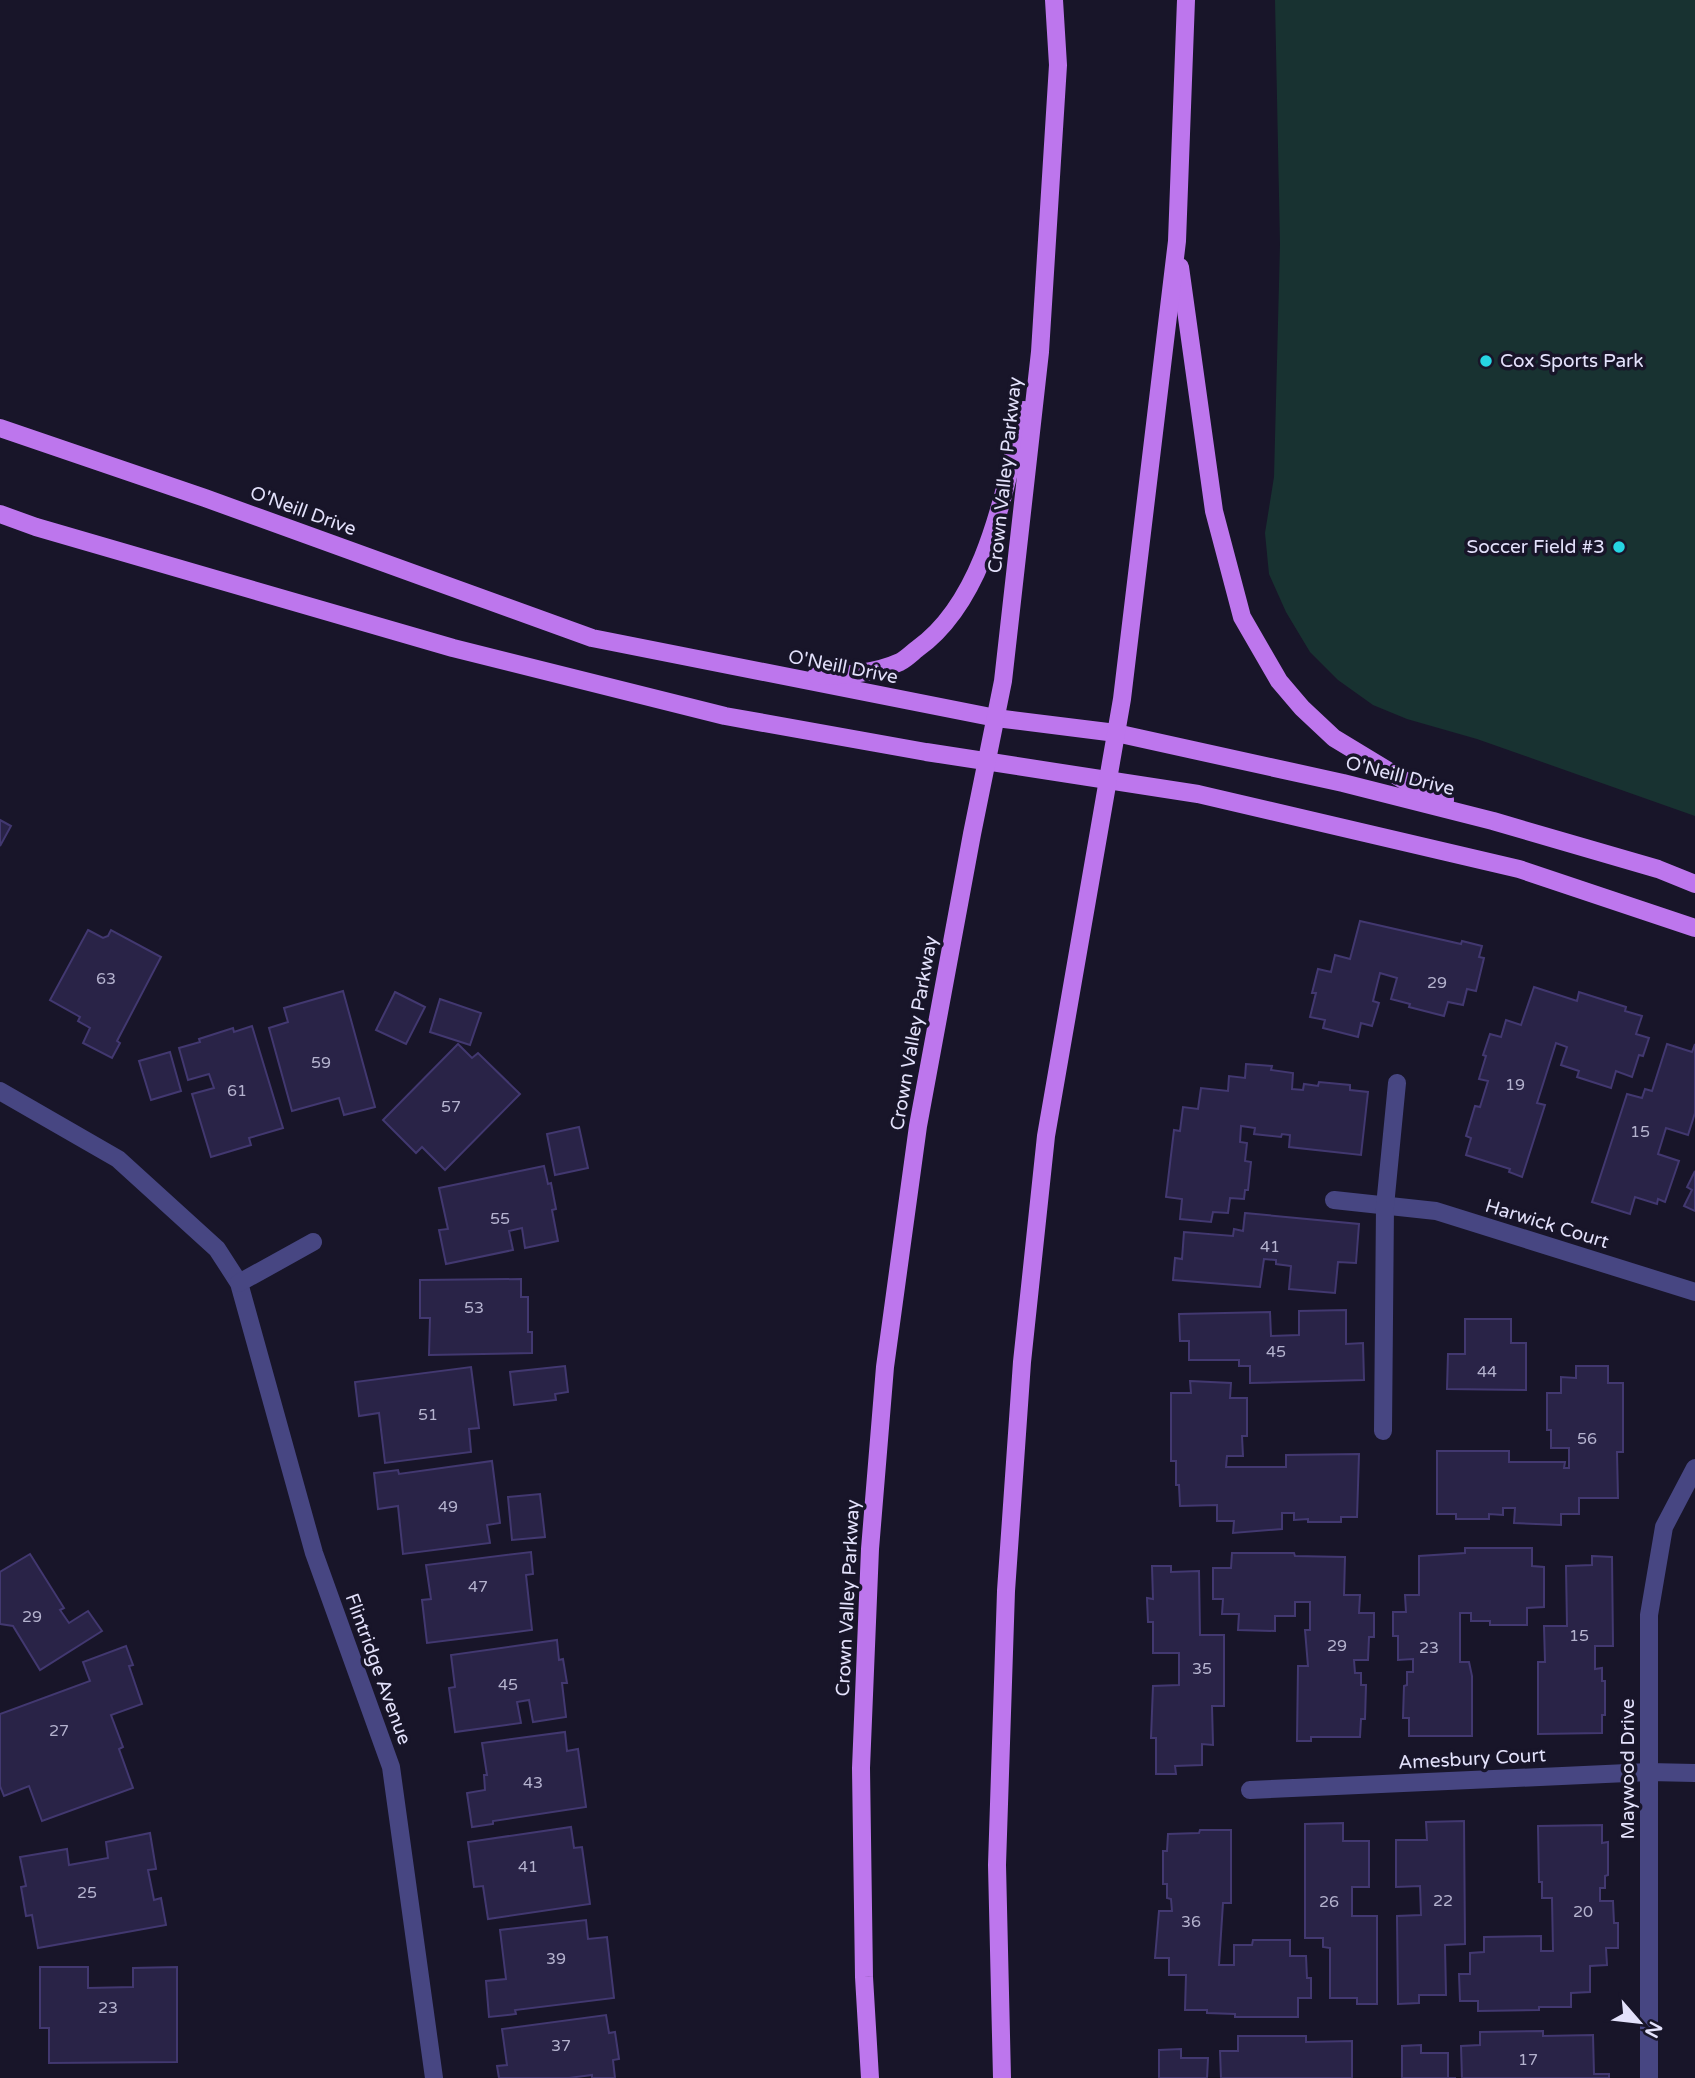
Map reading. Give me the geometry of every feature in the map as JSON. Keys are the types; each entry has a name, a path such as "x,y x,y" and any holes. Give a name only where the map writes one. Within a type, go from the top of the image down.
{"main road":[{"name":"Crown Valley Parkway","path":"870,2078 864,1977 861,1768 870,1549 884,1380 918,1126 1003,681 1040,352 1058,65 1054,0"},
{"path":"1002,2078 997,1851 1006,1591 1021,1362 1046,1136 1124,686 1177,241 1186,0"},
{"path":"1177,241 1214,511 1242,617 1279,681 1302,708 1334,738 1410,785 1493,821"},
{"path":"792,678 856,674 901,662 935,637 962,600 982,560 1040,352"},
{"name":"O'Neill Drive","path":"0,428 205,498 592,638 996,718 1116,733 1343,783 1493,821 1658,870 1695,884"},
{"path":"0,514 36,527 453,648 725,716 1198,794 1519,869 1695,928"}],"street":[{"path":"1383,1431 1385,1206 1397,1083"},
{"name":"Flintridge Avenue","path":"0,1091 118,1159 217,1249 239,1283 314,1553 391,1767 434,2078"},
{"name":"Harwick Court","path":"1335,1200 1436,1211 1695,1292"},
{"path":"239,1283 313,1242"},
{"name":"Maywood Drive","path":"1649,2078 1649,1615 1664,1527 1695,1468"},
{"name":"Amesbury Court","path":"1251,1790 1695,1773"}],"green space":[{"name":"Cox Sports Park","path":"1275,0 1695,0 1695,816 1477,739 1407,719 1373,705 1338,680 1310,652 1286,612 1269,574 1265,533 1274,477 1280,245"}],"building":[{"path":"0,820 11,826 0,846"},
{"path":"1360,921 1461,944 1462,941 1482,946 1479,957 1484,958 1476,991 1467,989 1463,1005 1448,1002 1444,1016 1409,1007 1410,1004 1391,999 1397,978 1380,973 1373,1001 1379,1003 1372,1026 1361,1023 1358,1037 1323,1028 1325,1020 1310,1017 1318,969 1331,972 1335,955 1350,959"},
{"path":"88,930 103,938 108,936 111,930 161,957 117,1041 120,1043 112,1058 83,1043 90,1028 78,1021 80,1017 50,1000"},
{"path":"1534,987 1577,1001 1579,992 1626,1007 1625,1011 1642,1016 1636,1034 1649,1038 1643,1056 1639,1055 1632,1077 1616,1071 1611,1088 1577,1077 1579,1071 1561,1065 1567,1047 1556,1043 1537,1103 1545,1105 1522,1177 1509,1172 1510,1169 1466,1155 1471,1138 1466,1136 1475,1106 1480,1107 1488,1081 1479,1079 1490,1034 1501,1037 1506,1020 1521,1025"},
{"path":"343,991 375,1107 344,1115 339,1098 292,1111 269,1028 288,1022 284,1008"},
{"path":"395,992 425,1007 406,1044 376,1030"},
{"path":"440,999 481,1013 470,1045 430,1032"},
{"path":"252,1026 283,1128 249,1138 251,1145 211,1157 192,1094 214,1088 209,1074 188,1080 179,1048 233,1028 234,1032"},
{"path":"458,1044 472,1058 478,1053 520,1094 445,1170 422,1147 416,1153 383,1120"},
{"path":"1667,1044 1692,1052 1695,1044 1695,1113 1688,1135 1666,1128 1658,1154 1679,1161 1665,1202 1658,1199 1657,1204 1635,1197 1630,1214 1592,1202 1627,1094 1642,1098 1645,1089 1652,1091"},
{"path":"170,1052 181,1091 151,1100 139,1061"},
{"path":"1246,1064 1272,1066 1271,1070 1293,1073 1292,1089 1303,1090 1304,1084 1318,1086 1319,1082 1350,1085 1350,1090 1368,1092 1361,1155 1289,1147 1290,1135 1282,1134 1281,1137 1254,1134 1255,1128 1241,1126 1240,1142 1247,1143 1245,1161 1251,1162 1248,1190 1245,1190 1244,1199 1230,1198 1228,1213 1213,1212 1211,1222 1180,1219 1182,1199 1166,1197 1174,1130 1180,1131 1183,1107 1198,1109 1201,1088 1228,1091 1229,1076 1245,1078"},
{"path":"579,1127 588,1168 555,1175 547,1134"},
{"path":"544,1166 548,1184 551,1183 556,1209 552,1210 558,1241 525,1248 522,1228 509,1231 513,1250 446,1264 439,1230 448,1229 439,1188"},
{"path":"1695,1171 1695,1211 1684,1206 1692,1190 1687,1187"},
{"path":"1245,1213 1359,1224 1356,1263 1338,1262 1335,1293 1289,1289 1291,1266 1264,1259 1260,1287 1173,1280 1175,1258 1182,1259 1184,1232 1233,1236 1234,1229 1243,1231"},
{"path":"521,1279 521,1297 528,1297 528,1332 532,1332 532,1353 429,1355 430,1318 420,1318 420,1280"},
{"path":"1346,1310 1346,1344 1363,1343 1364,1380 1250,1383 1250,1366 1239,1366 1239,1360 1189,1360 1189,1341 1180,1341 1179,1314 1270,1312 1271,1336 1299,1335 1299,1311"},
{"path":"1465,1319 1511,1319 1511,1343 1526,1343 1526,1390 1447,1389 1448,1354 1465,1354"},
{"path":"565,1366 568,1392 555,1394 556,1400 514,1405 510,1372"},
{"path":"1576,1366 1608,1366 1608,1383 1623,1383 1623,1452 1617,1452 1618,1498 1579,1498 1579,1514 1561,1514 1561,1525 1514,1523 1515,1508 1503,1508 1503,1515 1489,1514 1489,1519 1456,1519 1456,1514 1437,1514 1437,1451 1509,1451 1509,1462 1565,1462 1564,1468 1569,1468 1569,1448 1551,1448 1551,1430 1547,1430 1547,1393 1561,1393 1561,1377 1576,1378"},
{"path":"471,1367 479,1428 469,1429 471,1452 385,1463 379,1413 359,1416 355,1382"},
{"path":"1190,1381 1231,1383 1230,1398 1247,1398 1247,1436 1242,1436 1243,1456 1227,1456 1226,1467 1286,1467 1286,1455 1359,1454 1357,1517 1341,1517 1341,1522 1308,1522 1308,1519 1294,1520 1294,1513 1282,1513 1282,1529 1233,1533 1234,1521 1217,1521 1217,1505 1180,1506 1179,1485 1176,1485 1176,1461 1171,1461 1171,1393 1191,1393"},
{"path":"492,1461 500,1523 487,1525 490,1543 403,1554 398,1506 378,1509 374,1473 398,1470 399,1474"},
{"path":"540,1494 545,1537 512,1540 508,1497"},
{"path":"1465,1548 1532,1548 1532,1566 1544,1567 1544,1607 1527,1608 1527,1625 1490,1625 1490,1621 1471,1621 1471,1613 1460,1613 1460,1662 1469,1662 1472,1676 1472,1736 1409,1736 1409,1718 1403,1718 1404,1686 1407,1685 1407,1672 1413,1672 1413,1659 1398,1660 1398,1636 1393,1636 1393,1612 1406,1612 1405,1595 1419,1595 1419,1556 1465,1553"},
{"path":"531,1552 533,1574 526,1575 532,1630 427,1643 422,1600 431,1599 426,1565"},
{"path":"1232,1553 1294,1553 1295,1556 1345,1557 1344,1595 1360,1595 1359,1613 1374,1613 1374,1637 1369,1637 1368,1660 1354,1660 1355,1673 1361,1673 1361,1685 1366,1685 1365,1719 1361,1719 1360,1737 1311,1737 1311,1741 1297,1741 1298,1666 1308,1666 1305,1630 1310,1630 1310,1602 1295,1602 1295,1616 1275,1616 1275,1631 1238,1630 1239,1614 1222,1614 1223,1599 1213,1599 1213,1568 1231,1568"},
{"path":"30,1554 64,1608 60,1610 69,1623 88,1611 102,1631 40,1670 13,1626 0,1624 0,1572"},
{"path":"1592,1556 1612,1557 1613,1646 1595,1646 1595,1669 1602,1668 1602,1681 1605,1681 1602,1733 1538,1734 1538,1662 1545,1662 1544,1626 1567,1626 1566,1566 1592,1565"},
{"path":"1152,1566 1171,1566 1171,1572 1199,1571 1200,1635 1224,1635 1224,1706 1212,1706 1213,1745 1202,1744 1202,1765 1175,1766 1176,1774 1156,1774 1156,1738 1151,1738 1153,1686 1179,1685 1179,1653 1153,1653 1153,1622 1148,1622 1147,1598 1153,1599"},
{"path":"557,1640 559,1660 563,1659 567,1683 562,1683 566,1717 533,1722 529,1700 517,1702 521,1723 455,1732 449,1688 455,1687 451,1655"},
{"path":"126,1646 133,1665 129,1666 142,1704 111,1715 123,1747 119,1749 133,1788 42,1821 29,1786 4,1796 0,1786 0,1714 90,1681 83,1662"},
{"path":"565,1732 567,1751 578,1749 586,1807 493,1821 493,1824 472,1827 467,1793 485,1790 484,1775 487,1775 482,1743"},
{"path":"1464,1821 1465,1944 1445,1945 1446,1995 1419,1995 1419,2003 1398,2004 1397,1916 1421,1915 1420,1886 1396,1887 1396,1840 1427,1840 1426,1822"},
{"path":"1343,1823 1343,1841 1369,1841 1369,1887 1352,1887 1352,1916 1377,1916 1377,2004 1357,2004 1357,1998 1330,1998 1330,1948 1323,1947 1323,1938 1305,1938 1305,1824"},
{"path":"1602,1825 1602,1843 1608,1842 1608,1875 1605,1876 1605,1888 1600,1888 1600,1901 1613,1901 1614,1923 1618,1923 1618,1948 1606,1948 1607,1965 1590,1966 1590,1992 1571,1993 1571,2007 1539,2007 1539,2010 1478,2011 1478,2001 1460,2001 1459,1974 1470,1974 1470,1953 1484,1952 1484,1937 1541,1936 1541,1951 1553,1951 1552,1898 1542,1898 1542,1882 1539,1882 1538,1826"},
{"path":"571,1827 574,1848 582,1847 590,1904 488,1919 483,1886 474,1887 468,1842"},
{"path":"1200,1830 1231,1830 1231,1903 1223,1903 1219,1965 1234,1965 1234,1945 1252,1945 1253,1940 1290,1940 1290,1956 1306,1956 1307,1978 1311,1978 1311,1998 1298,1998 1298,2017 1235,2017 1235,2014 1207,2013 1207,2010 1185,2010 1186,1975 1169,1975 1169,1958 1155,1958 1159,1911 1172,1911 1171,1899 1167,1898 1167,1884 1163,1884 1163,1851 1167,1851 1168,1834 1199,1833"},
{"path":"150,1833 156,1869 148,1870 154,1900 161,1898 166,1925 38,1948 32,1915 26,1916 21,1887 26,1886 20,1857 67,1849 69,1865 108,1858 106,1842"},
{"path":"586,1920 588,1939 607,1937 614,1998 515,2010 516,2014 489,2017 486,1981 506,1979 500,1930"},
{"path":"40,1967 88,1967 88,1988 133,1987 133,1968 177,1967 177,2062 49,2063 49,2028 40,2028"},
{"path":"606,2015 609,2033 615,2032 619,2059 613,2060 615,2078 592,2078 592,2075 569,2078 499,2078 497,2066 507,2065 502,2029"},
{"path":"1543,2031 1543,2036 1593,2035 1594,2074 1609,2074 1609,2078 1462,2078 1461,2046 1480,2045 1480,2032"},
{"path":"1238,2036 1306,2036 1306,2042 1352,2041 1352,2078 1221,2078 1220,2051 1238,2051"},
{"path":"1421,2045 1421,2053 1448,2053 1448,2078 1402,2078 1402,2046"},
{"path":"1181,2049 1181,2058 1208,2058 1207,2078 1159,2078 1159,2050"}],"place":[{"name":"Cox Sports Park","path":"1486,361"},
{"name":"Soccer Field #3","path":"1619,547"}]}
